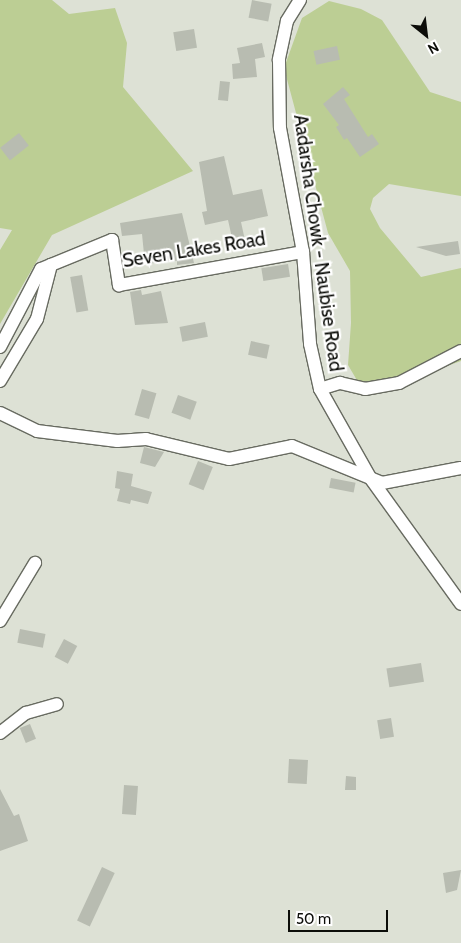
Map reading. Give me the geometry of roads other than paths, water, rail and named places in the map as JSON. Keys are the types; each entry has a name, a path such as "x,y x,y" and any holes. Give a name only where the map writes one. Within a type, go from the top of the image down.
{"street":[{"name":"Aadarsha Chowk - Naubise Road","path":"300,0 287,21 279,60 280,128 303,252 310,344 320,389 371,479 461,604"},
{"name":"Seven Lakes Road","path":"0,347 41,269 112,240 119,285 303,252"},
{"path":"0,381 37,319 51,265"},
{"path":"320,389 340,383 365,389 399,383 461,351"},
{"path":"0,413 37,430 117,441 146,438 230,459 292,446 371,479 392,482 461,468"},
{"path":"0,621 35,563"},
{"path":"0,733 26,713 57,704"}]}
